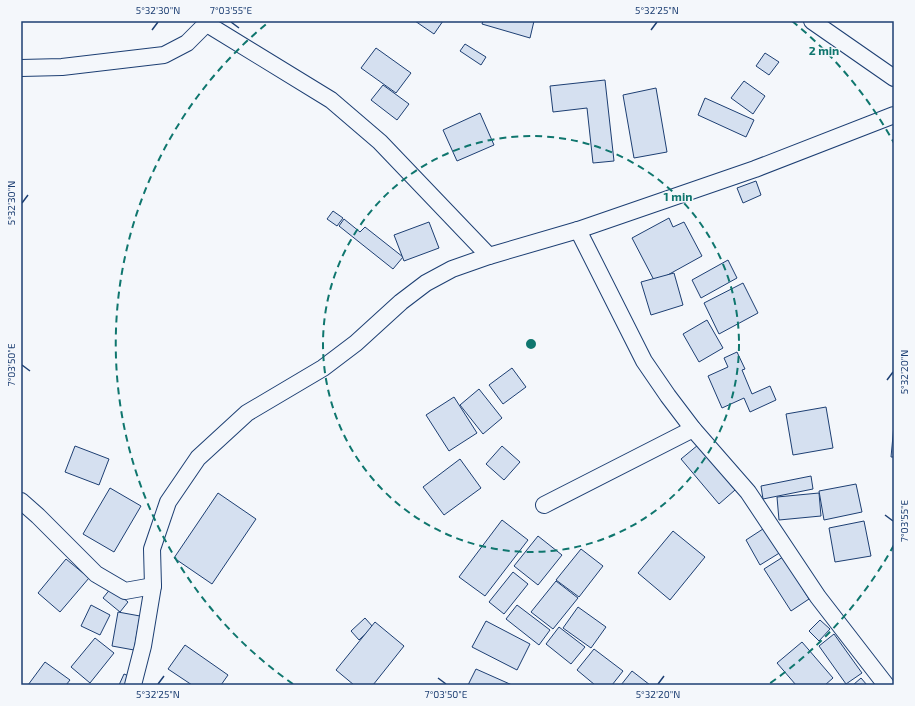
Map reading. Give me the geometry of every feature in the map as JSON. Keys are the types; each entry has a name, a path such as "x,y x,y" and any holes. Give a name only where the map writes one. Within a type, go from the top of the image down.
{"street":[{"path":"812,21 894,78"},
{"path":"21,68 62,67 164,55 187,43 208,23 331,100 380,142 489,256"},
{"path":"133,685 143,646 153,586 152,549 168,502 198,458 247,413 323,368 356,343 401,302 426,283 452,269 489,256 578,230 755,169 894,115"},
{"path":"578,230 644,361 693,429 748,492 818,597 886,685"},
{"path":"544,505 693,429"},
{"path":"21,501 96,574 125,591 153,586"}],"building":[{"path":"415,21 443,21 434,34"},
{"path":"483,21 534,21 530,38 482,24"},
{"path":"465,44 486,57 481,65 460,51"},
{"path":"376,48 411,73 396,93 361,68"},
{"path":"765,53 779,62 769,75 756,66"},
{"path":"605,80 614,161 593,163 587,108 553,112 550,86"},
{"path":"744,81 765,96 753,114 731,98"},
{"path":"383,85 409,104 397,120 371,100"},
{"path":"656,88 667,152 634,158 623,95"},
{"path":"705,98 754,120 746,137 698,115"},
{"path":"480,113 494,145 457,161 443,130"},
{"path":"756,181 761,195 743,203 737,188"},
{"path":"333,211 343,218 337,226 327,219"},
{"path":"669,218 673,227 684,222 702,256 655,282 632,238"},
{"path":"344,219 360,232 365,227 403,257 393,269 339,226"},
{"path":"429,222 439,248 404,261 394,235"},
{"path":"728,260 737,278 701,298 692,280"},
{"path":"674,273 683,305 651,315 641,282"},
{"path":"743,283 758,313 719,334 704,303"},
{"path":"707,320 723,348 699,362 683,334"},
{"path":"737,352 745,369 742,370 752,394 770,386 776,400 750,412 744,398 722,408 708,376 728,367 724,358"},
{"path":"512,368 526,387 503,404 489,385"},
{"path":"479,389 502,418 483,434 460,405"},
{"path":"454,397 477,433 449,451 426,415"},
{"path":"826,407 833,448 793,455 786,414"},
{"path":"894,425 894,457 891,457"},
{"path":"698,445 735,490 719,504 681,459"},
{"path":"75,446 109,459 99,485 65,472"},
{"path":"502,446 520,462 504,480 486,464"},
{"path":"460,459 481,488 444,515 423,487"},
{"path":"811,476 813,489 763,499 761,486"},
{"path":"856,484 862,512 824,520 819,491"},
{"path":"110,488 141,506 114,552 83,534"},
{"path":"218,493 256,519 212,584 174,558"},
{"path":"819,493 821,516 779,520 777,497"},
{"path":"502,520 528,540 485,596 459,577"},
{"path":"864,521 871,556 835,562 829,528"},
{"path":"766,527 781,552 760,565 746,540"},
{"path":"673,531 705,557 670,600 638,573"},
{"path":"538,536 562,555 538,585 514,566"},
{"path":"581,549 603,566 579,597 556,580"},
{"path":"783,557 809,599 791,611 764,569"},
{"path":"66,559 89,578 60,612 38,593"},
{"path":"513,572 528,584 504,614 489,602"},
{"path":"556,581 578,598 553,629 531,612"},
{"path":"111,588 128,602 120,612 103,598"},
{"path":"91,605 110,615 100,635 81,626"},
{"path":"517,605 550,630 539,645 506,619"},
{"path":"578,607 606,627 591,648 563,628"},
{"path":"118,612 140,616 134,650 112,646"},
{"path":"365,618 373,627 359,640 351,631"},
{"path":"820,620 830,629 819,641 809,631"},
{"path":"486,621 530,644 517,670 472,647"},
{"path":"375,622 404,646 373,685 354,685 336,670"},
{"path":"559,627 585,647 571,664 546,644"},
{"path":"834,634 862,673 846,684 819,646"},
{"path":"95,638 114,653 90,683 71,667"},
{"path":"802,642 833,678 825,685 796,685 777,663"},
{"path":"185,645 228,675 221,685 192,685 168,669"},
{"path":"594,649 623,671 612,685 595,685 577,670"},
{"path":"45,662 70,680 66,685 28,685"},
{"path":"476,669 512,685 468,685"},
{"path":"632,671 650,685 621,685"},
{"path":"124,674 136,679 133,685 119,685"},
{"path":"861,678 867,685 853,685"}]}
